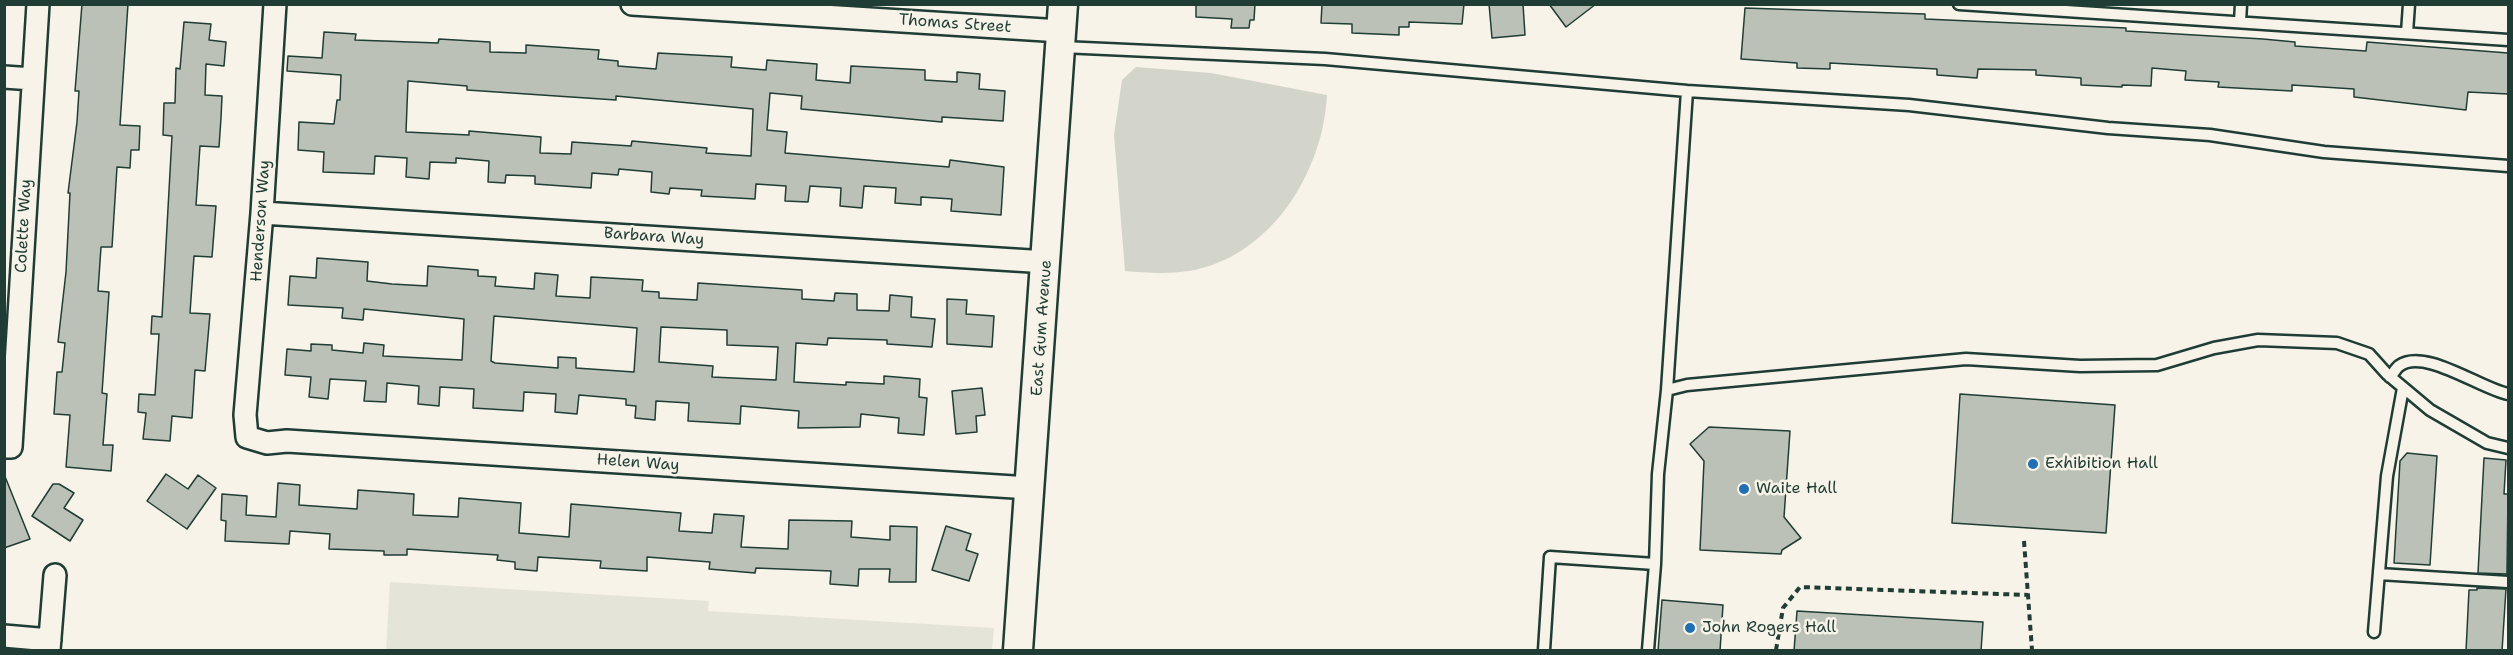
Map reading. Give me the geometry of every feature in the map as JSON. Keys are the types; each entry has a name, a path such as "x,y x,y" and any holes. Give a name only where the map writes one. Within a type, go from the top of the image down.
{"street":[{"name":"Colette Way","path":"8,447 38,4"},
{"name":"Henderson Way","path":"247,437 245,415 262,213 274,4"},
{"path":"272,40 283,12 292,4"},
{"name":"Thomas Street","path":"632,4 821,10 1062,28"},
{"name":"East Gum Avenue","path":"1018,651 1062,28"},
{"path":"4,77 33,79"},
{"name":"Barbara Way","path":"262,213 1047,262"},
{"name":"Helen Way","path":"247,437 267,443 287,441 1030,488"},
{"path":"4,636 49,645 55,575"}],"lane":[{"path":"1959,4 2079,8 2240,22 2508,40"},
{"path":"2240,22 2241,4"},
{"path":"2408,33 2409,4"},
{"path":"1062,28 1336,60 1687,91 1909,105 2108,128 2210,135 2324,152 2508,166"},
{"path":"1648,651 1655,564 1658,474 1667,390 1687,91"},
{"path":"1667,390 1788,374 1966,359 2080,366 2157,365 2214,348 2258,340 2337,343 2369,354 2390,377 2430,410 2487,443 2508,448"},
{"path":"2390,377 2399,365 2418,360 2466,376 2494,391 2508,394"},
{"path":"2374,632 2387,476 2403,388"},
{"path":"1544,651 1550,557 1655,564"},
{"path":"2379,574 2508,582"}],"path":[{"path":"2024,541 2032,651"},
{"path":"1776,651 1783,608 1800,587 2028,595"}],"shaded area":[{"path":"1136,67 1211,73 1327,95 1323,124 1315,153 1303,181 1287,207 1268,229 1245,248 1218,263 1181,272 1125,271 1114,135 1122,80"},
{"path":"390,582 709,601 708,611 994,628 992,650 386,650"}],"building":[{"path":"82,4 128,4 120,125 140,126 139,150 131,150 130,168 117,167 112,247 101,247 98,291 109,292 102,393 107,394 103,445 113,445 111,471 66,467 70,415 54,414 57,372 62,372 65,343 58,342 66,272 70,193 68,193 77,122 79,91 75,91"},
{"path":"1196,4 1255,4 1254,20 1250,20 1249,28 1231,28 1232,19 1196,17"},
{"path":"1322,4 1464,4 1462,24 1409,22 1409,27 1399,27 1399,35 1352,33 1352,24 1321,23"},
{"path":"1489,4 1523,4 1525,35 1492,38"},
{"path":"1549,4 1596,4 1566,27"},
{"path":"1745,8 1925,14 1925,19 2126,28 2126,31 2263,39 2295,42 2295,46 2366,51 2367,42 2508,53 2508,94 2468,92 2466,110 2354,97 2354,89 2292,85 2292,91 2218,87 2219,82 2185,80 2186,71 2152,68 2151,86 2122,85 2122,87 2081,85 2081,78 2036,75 2036,70 1978,69 1977,78 1937,75 1937,69 1830,63 1830,69 1797,68 1797,63 1741,59"},
{"path":"184,22 211,24 209,40 226,42 224,66 206,64 205,95 222,96 219,147 200,146 196,205 216,206 212,257 194,256 190,313 210,314 205,371 195,370 192,418 172,416 170,441 143,439 146,413 138,412 139,394 155,395 159,334 151,334 152,316 162,317 172,136 163,135 164,103 175,103 176,68 180,69"},
{"path":"324,32 356,34 355,40 438,43 439,39 490,42 490,52 526,53 526,45 599,50 598,59 618,61 618,66 656,69 658,53 732,57 731,67 766,70 767,60 817,64 816,80 850,83 851,66 925,70 925,80 957,82 957,72 980,74 979,89 1005,91 1003,121 942,117 942,122 801,109 802,96 770,93 767,130 787,132 785,153 949,167 950,160 1004,167 1001,215 951,211 952,199 921,197 921,205 895,203 896,188 864,186 862,208 840,206 841,188 810,186 808,202 785,201 786,186 756,184 755,199 701,196 702,190 670,188 669,194 651,192 652,172 619,169 618,175 592,173 591,188 535,184 535,176 506,175 505,183 488,182 489,161 456,158 456,163 430,162 429,179 406,177 407,158 375,156 374,174 323,172 324,152 298,150 299,122 334,124 337,100 340,100 341,75 287,71 288,56 322,58","holes":["408,81 467,86 467,90 616,100 616,96 753,109 751,156 706,153 707,148 632,141 631,146 572,142 571,154 540,153 541,137 469,131 469,135 406,132"]},
{"path":"317,258 368,262 367,281 392,284 427,286 428,266 478,270 478,276 496,277 495,286 534,289 535,273 558,275 556,296 590,298 591,277 643,280 642,291 659,292 659,298 697,300 698,283 802,290 802,299 834,301 835,293 857,294 857,310 889,311 890,295 912,297 911,317 935,319 932,347 887,344 887,340 828,338 827,345 796,343 794,382 846,385 846,382 884,384 884,376 920,379 919,397 927,398 924,435 898,433 899,418 861,414 860,427 798,428 799,411 741,406 740,424 688,421 689,403 656,401 655,420 635,418 636,406 626,405 626,399 579,395 577,414 555,412 556,394 524,392 523,411 473,408 474,389 440,387 439,406 418,404 419,386 387,383 386,402 364,401 366,381 330,379 328,399 309,397 311,377 285,375 287,349 311,351 311,344 332,345 332,350 363,353 364,343 384,345 383,356 462,360 464,319 364,309 363,320 342,318 343,308 288,305 290,276 316,278","holes":["494,316 637,328 634,372 576,368 576,358 558,357 558,368 495,363 491,361","661,327 727,330 727,345 778,347 776,380 712,377 713,366 659,362"]},
{"path":"947,299 967,300 966,314 994,316 992,347 947,344"},
{"path":"982,388 985,415 976,416 977,432 956,434 952,391"},
{"name":"Exhibition Hall","path":"1960,394 2115,405 2106,533 1952,523"},
{"name":"Waite Hall","path":"1709,427 1790,431 1784,517 1801,538 1782,550 1781,554 1700,550 1704,461 1690,444"},
{"path":"2407,453 2437,456 2430,565 2394,563 2400,461"},
{"path":"2484,458 2506,460 2504,494 2508,494 2507,574 2478,573"},
{"path":"4,474 30,539 4,548"},
{"path":"166,474 188,489 198,475 216,488 187,529 147,501"},
{"path":"278,483 300,485 299,505 357,509 358,490 414,494 413,515 458,517 459,498 521,503 519,533 569,537 571,504 681,513 679,531 712,533 714,514 744,516 741,547 788,549 789,520 852,521 851,537 890,540 890,526 917,527 916,582 889,582 890,569 859,569 858,586 830,584 831,571 756,568 755,573 709,569 710,562 647,557 647,571 600,568 601,561 538,557 537,571 515,569 515,562 497,560 498,555 407,549 407,555 384,555 384,551 329,549 330,534 290,531 289,544 225,541 226,521 221,520 222,494 247,496 246,515 276,517"},
{"path":"53,484 59,484 74,493 64,508 83,520 70,541 32,516"},
{"path":"946,526 971,534 966,550 978,554 969,581 932,570"},
{"path":"2477,588 2506,589 2502,651 2466,651 2469,590 2477,590"},
{"name":"John Rogers Hall","path":"1662,600 1723,605 1720,651 1658,651"},
{"path":"1797,611 1983,622 1981,651 1794,651"}],"place":[{"name":"Exhibition Hall","path":"2033,464"},
{"name":"Waite Hall","path":"1744,489"},
{"name":"John Rogers Hall","path":"1690,628"}]}
